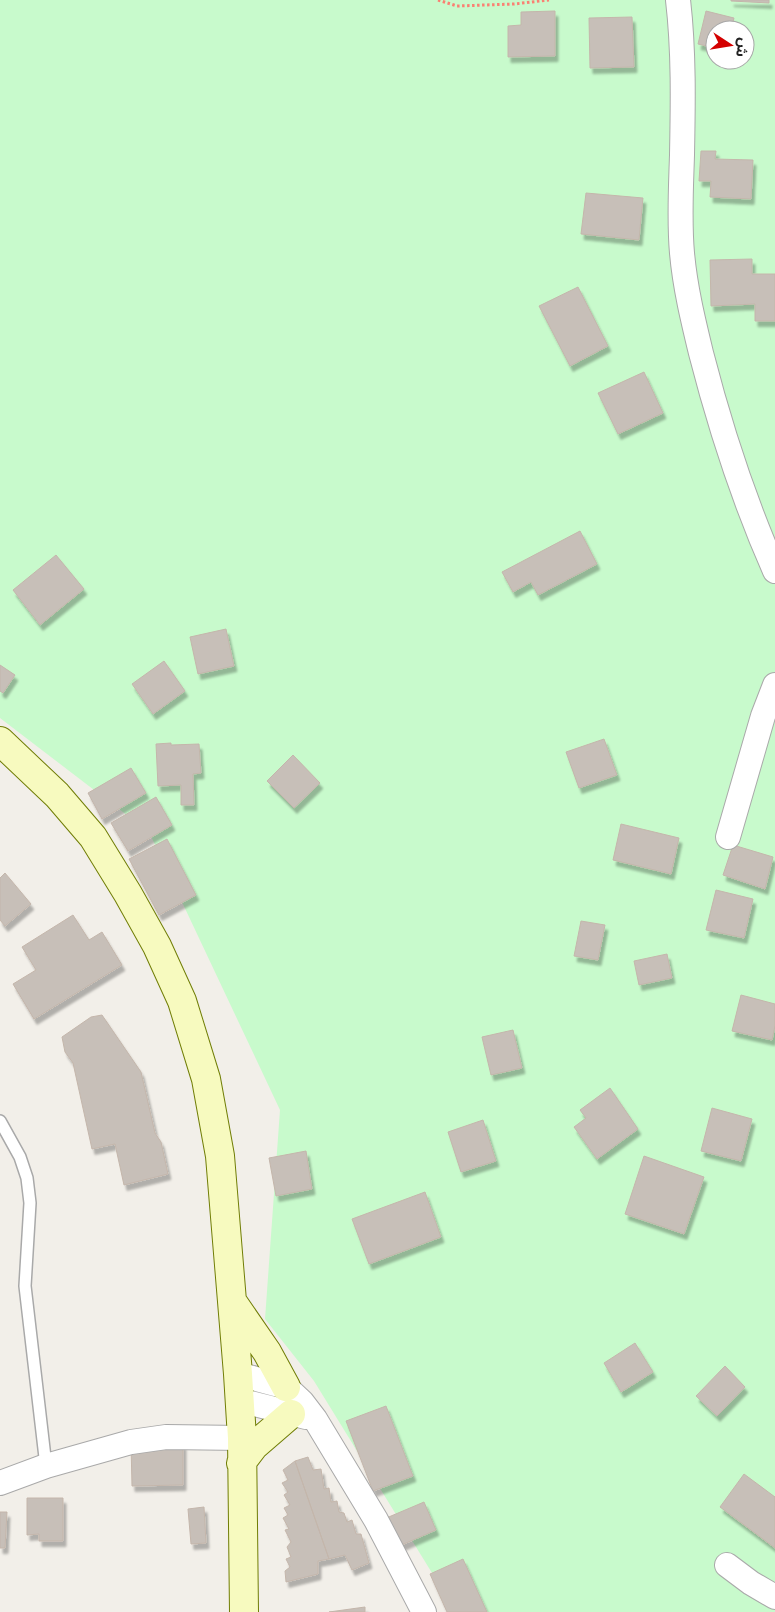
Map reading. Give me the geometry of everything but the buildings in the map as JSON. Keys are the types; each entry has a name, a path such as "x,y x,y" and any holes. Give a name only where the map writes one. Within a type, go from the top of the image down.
{"street":[{"path":"678,0 681,22 682,89 680,207 682,254 690,305 708,378 729,450 753,518 775,571"},
{"path":"728,837 763,716 775,685"},
{"path":"0,741 57,795 93,837 128,894 157,946 182,1001 206,1080 220,1156 239,1387 244,1612"},
{"path":"232,1301 266,1352 286,1387 302,1402 303,1416"},
{"path":"239,1387 286,1387"},
{"path":"239,1387 303,1416 376,1520 424,1612"},
{"path":"0,1483 46,1466 131,1442 166,1437 241,1451 254,1446 303,1416"},
{"path":"727,1565 750,1583 775,1597"}],"lane":[{"path":"0,1121 20,1157 27,1178 30,1202 25,1286 46,1466"}],"path":[{"path":"438,0 457,6 514,4 549,0"}],"green space":[{"path":"0,0 775,0 775,1612 456,1612 314,1381 265,1319 280,1110 149,832 0,718"}]}
